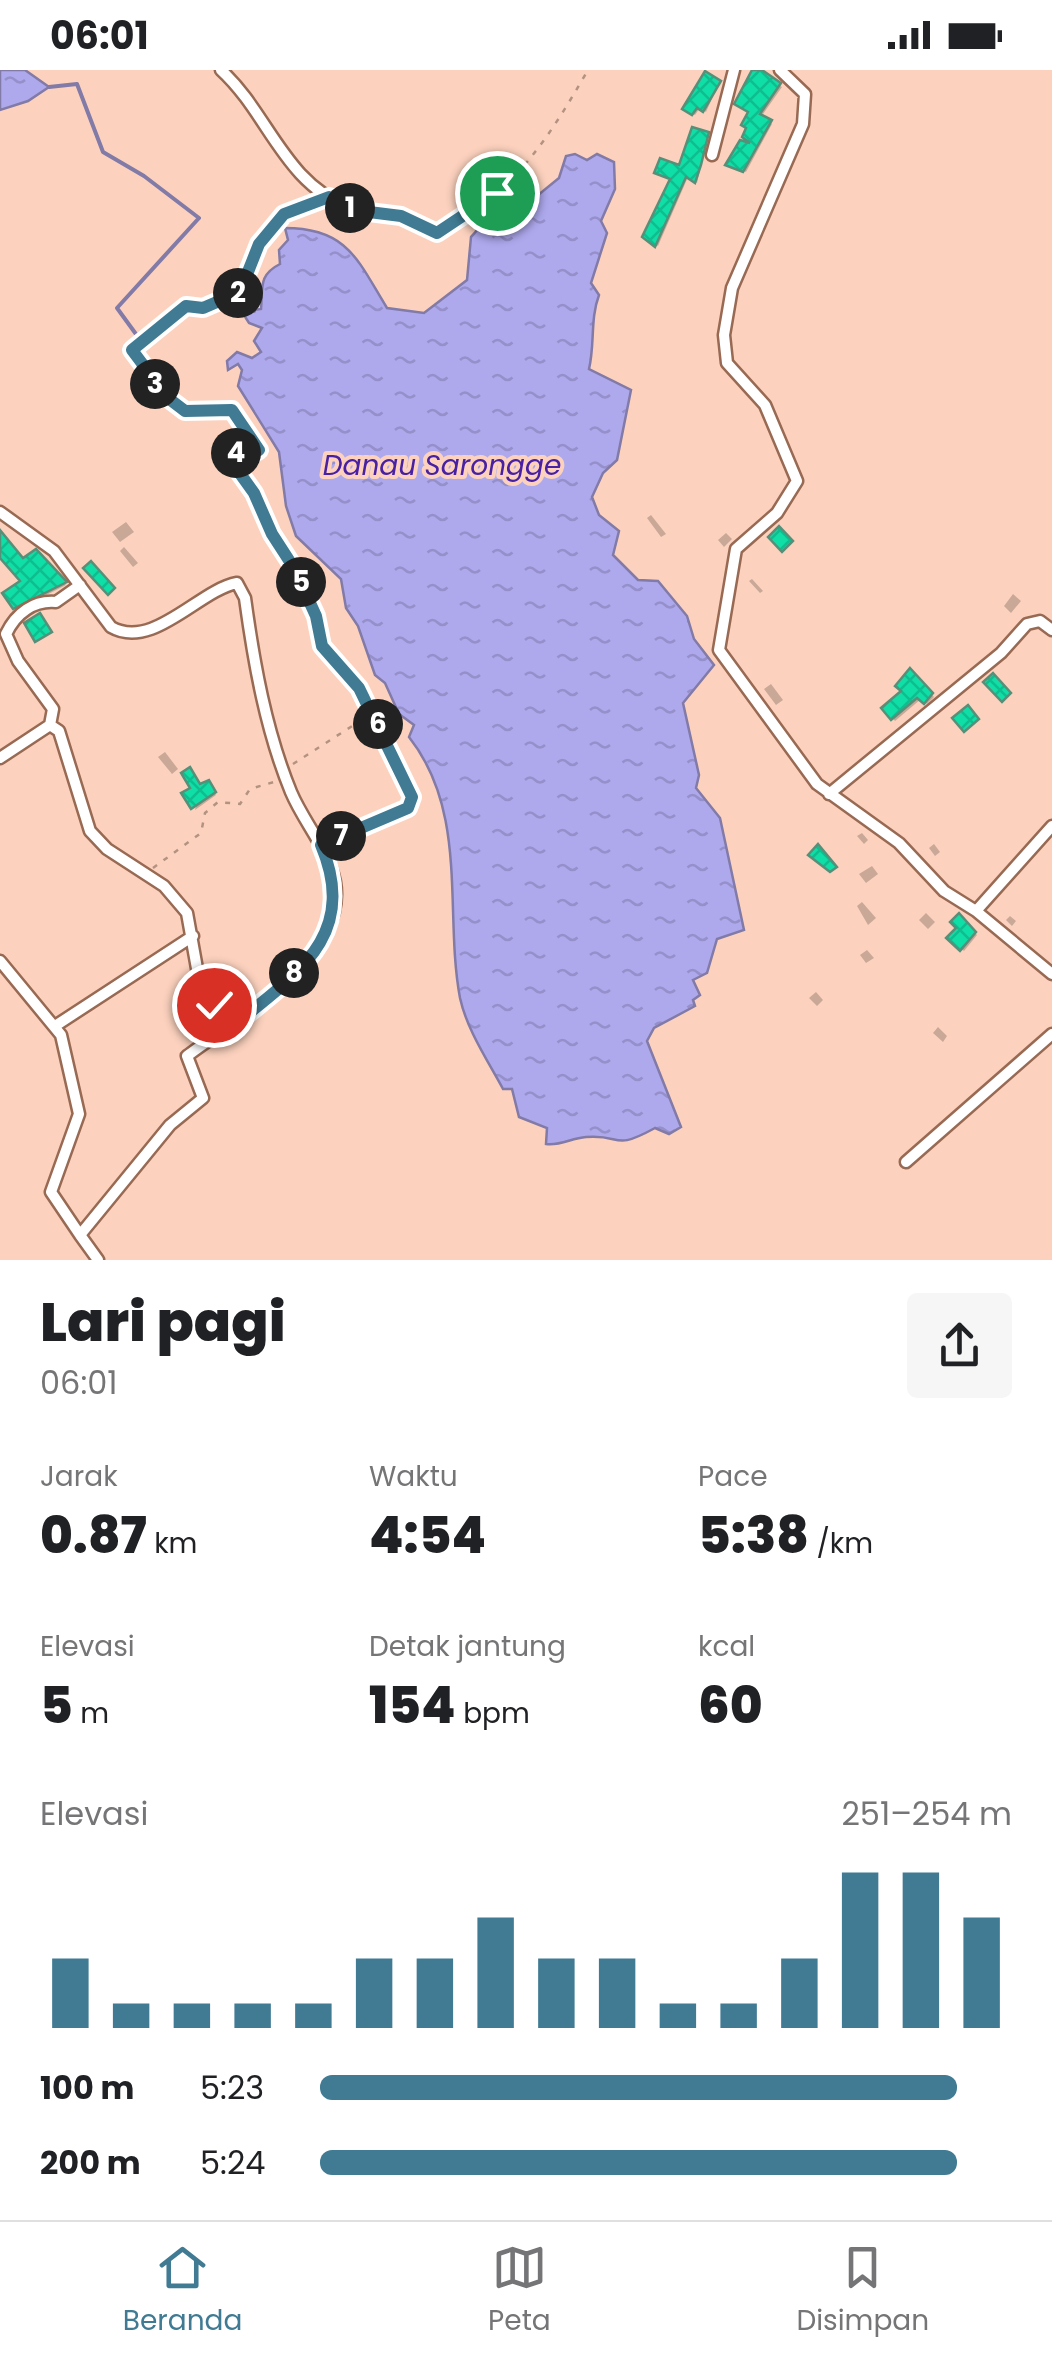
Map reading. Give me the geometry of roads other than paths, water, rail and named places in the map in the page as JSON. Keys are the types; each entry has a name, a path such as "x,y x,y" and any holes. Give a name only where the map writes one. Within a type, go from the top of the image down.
{"street":[{"path":"221,70 246,95 287,161 329,197 361,211 401,216 437,233"},
{"path":"712,155 734,70"},
{"path":"780,70 805,94 803,124 732,288 724,336 727,363 765,406 797,481 776,512 736,550 718,641 727,664 756,706 829,794 899,843 944,891 976,911 1052,974"},
{"path":"0,512 47,544 111,627 134,633 237,583 245,598 263,703 284,771 321,845 335,885 331,920 314,951 290,979 234,1025 187,1056 203,1098 170,1125 80,1234"},
{"path":"0,758 50,725 53,709 18,661 6,634 28,607 43,600 56,602 80,586"},
{"path":"829,794 1001,653 1028,624 1040,621 1052,630"},
{"path":"50,725 63,736 90,832 107,849 149,874 187,913 206,990 234,1025"},
{"path":"976,911 1052,826"},
{"path":"56,1026 193,936"},
{"path":"0,961 56,1026 79,1114 51,1192 98,1260"},
{"path":"906,1162 1052,1034"}],"water":[{"path":"0,70 25,70 49,87 28,101 0,110"},
{"name":"Danau Sarongge","path":"575,154 587,160 597,154 614,162 615,189 601,221 607,233 591,283 599,295 589,369 631,390 617,460 603,473 592,497 599,515 619,531 613,555 638,580 658,581 687,616 694,639 714,665 683,703 699,775 696,788 720,818 744,930 717,939 707,973 693,980 700,995 693,1000 695,1006 654,1028 647,1041 681,1127 669,1134 655,1128 624,1141 586,1137 546,1144 547,1128 519,1117 512,1089 503,1089 463,1010 447,831 428,767 409,737 414,725 399,714 385,683 375,675 358,626 346,608 341,579 296,536 286,506 279,452 238,386 242,370 238,364 228,370 227,361 237,352 252,358 261,352 254,341 262,328 249,323 242,312 261,309 265,278 280,264 279,250 288,240 285,228 323,234 337,241 359,262 387,308 424,313 467,280 471,237 503,192 537,196 559,178 566,156"}],"waterway":[{"path":"49,87 77,84 103,152 144,176 199,218 117,308 141,341 190,302 199,305 225,289 254,311"}]}
